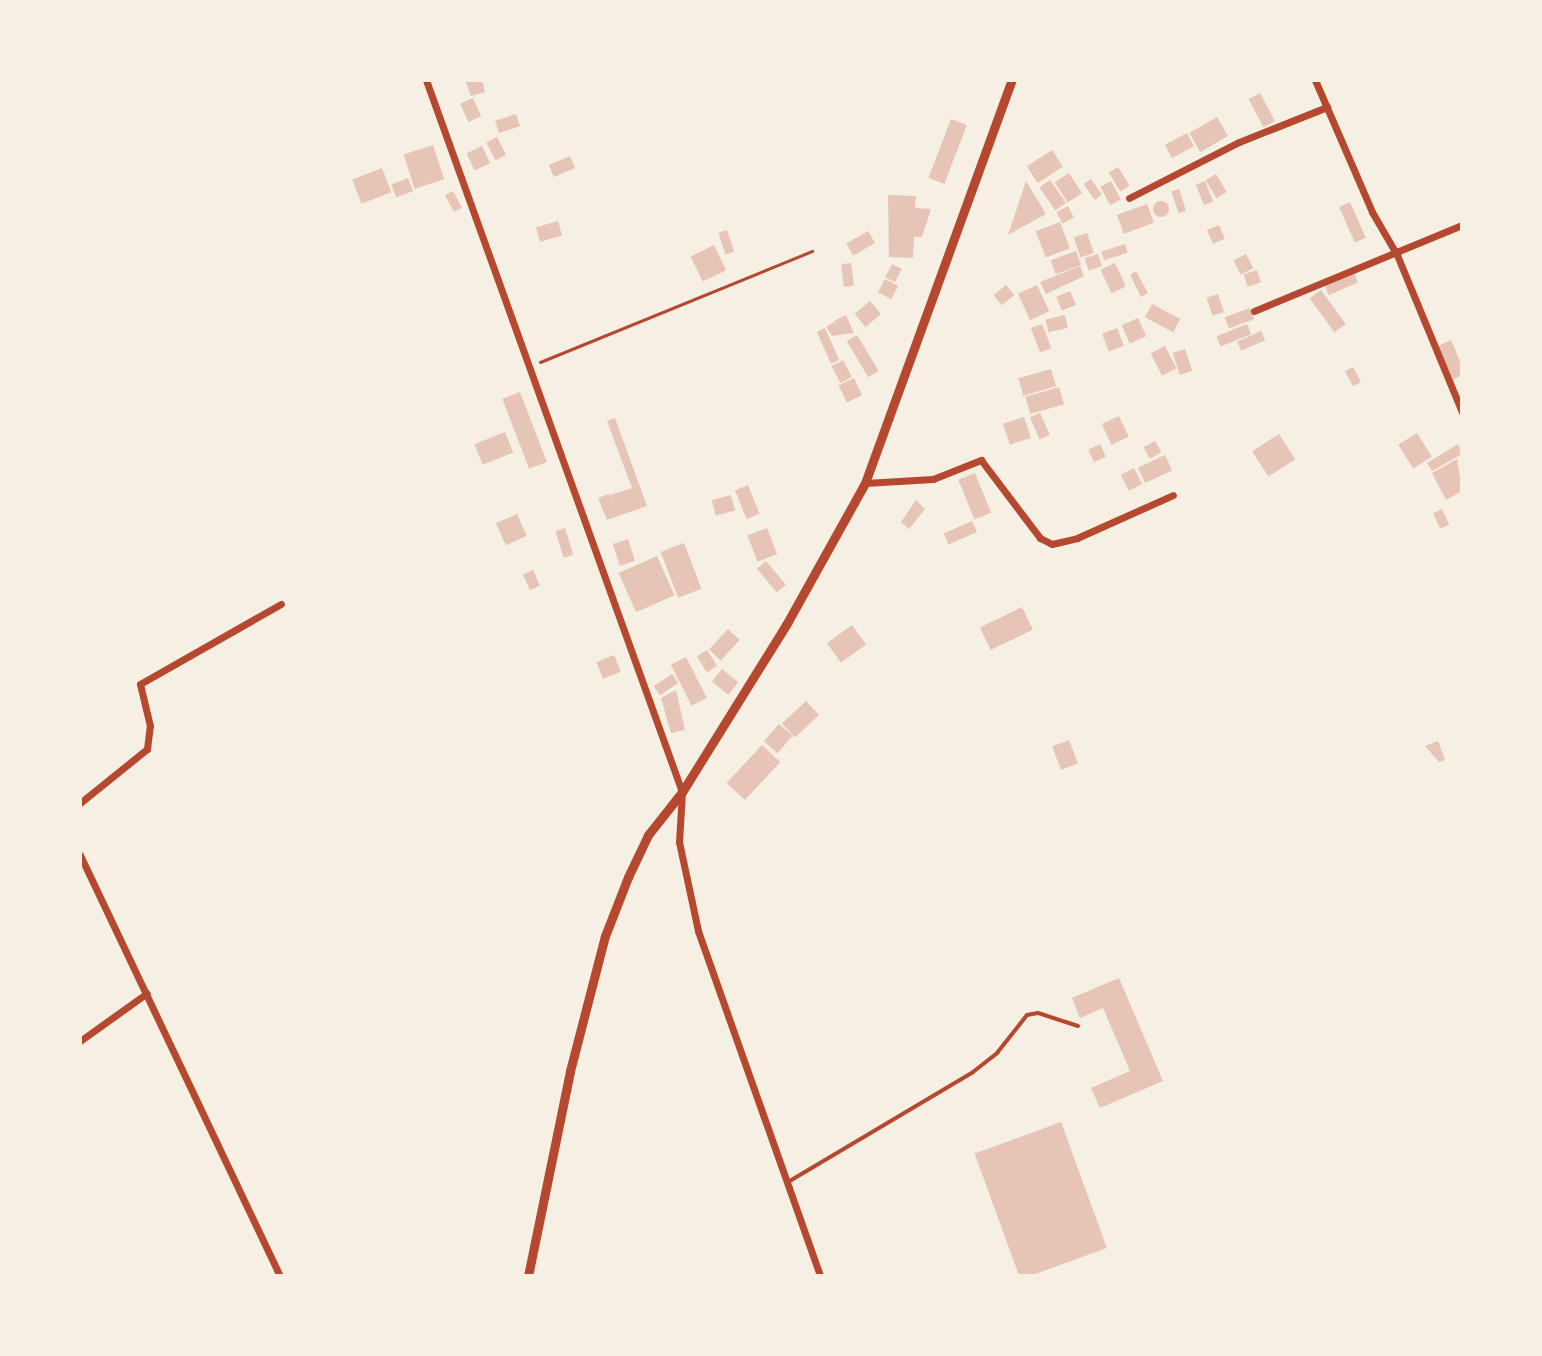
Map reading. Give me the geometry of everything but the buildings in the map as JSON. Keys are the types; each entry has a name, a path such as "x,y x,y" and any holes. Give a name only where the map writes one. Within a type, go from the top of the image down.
{"street":[{"path":"426,80 682,792 679,842 698,931 820,1276"},
{"path":"528,1276 570,1071 605,936 648,835 682,792 794,612 865,483 1012,80"},
{"path":"1315,80 1397,255 1462,412"},
{"path":"1129,198 1239,142 1327,107"},
{"path":"1254,311 1397,255 1462,225"},
{"path":"865,483 933,479 981,460 1040,538 1052,544 1077,538 1173,495"},
{"path":"80,803 147,749 150,726 140,684 281,604"},
{"path":"80,855 280,1276"},
{"path":"80,1041 147,993"}],"lane":[{"path":"788,1182 973,1072 997,1053 1027,1015 1038,1013 1078,1026"}],"path":[{"path":"529,366 812,251"}]}
